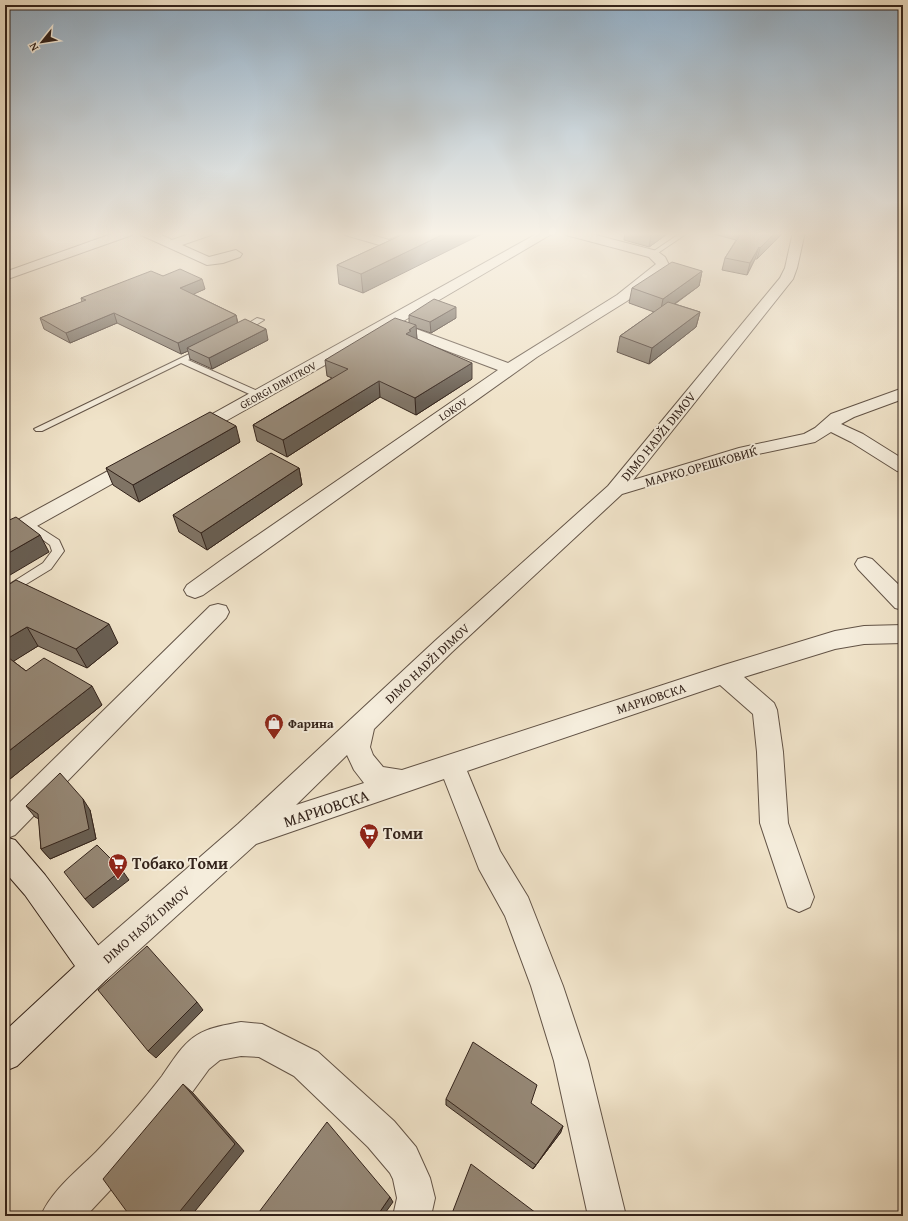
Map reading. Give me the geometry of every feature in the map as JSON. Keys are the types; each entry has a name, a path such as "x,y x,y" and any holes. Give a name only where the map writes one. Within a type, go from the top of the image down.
{"street":[{"name":"GEORGI DIMITROV","path":"176,441 449,289"},
{"name":"LOKOV","path":"195,590 230,564 489,384 508,368 634,289"},
{"name":"DIMO HADŽI DIMOV","path":"5,1054 96,968 248,833 444,646 615,490 778,289"},
{"path":"388,324 508,368"},
{"name":"МАРКО ОРЕШКОВИЌ","path":"615,490 650,482 745,452 809,438 830,425 837,418 903,393"},
{"path":"830,425 857,438 903,468"},
{"path":"5,536 149,456"},
{"path":"865,564 903,602"},
{"path":"5,826 218,612"},
{"name":"МАРИОВСКА","path":"248,833 724,674 835,640 864,635 903,634"},
{"path":"724,674 765,710 770,752 774,823 799,897"},
{"name":"МАРИОВСКА","path":"362,725 357,747 362,762 375,776 404,782"},
{"path":"452,766 489,859 517,908 547,986 571,1061 607,1216"},
{"path":"5,850 35,885 96,968"},
{"path":"60,1216 118,1155 173,1090 198,1057 209,1047 223,1042 241,1039 262,1040 306,1064 381,1134 403,1160 411,1178 416,1198 412,1216"}],"lane":[{"path":"235,334 260,320"},
{"path":"39,429 214,344"},
{"path":"181,360 259,395"},
{"path":"5,593 47,566 58,551 55,543 28,524"}],"building":[{"path":"104,289 182,289 236,315 178,343 114,313 66,333 40,318 86,300 81,298"},
{"path":"635,289 677,289 663,299"},
{"path":"434,299 456,307 430,322 409,315"},
{"path":"668,302 700,312 652,348 620,336"},
{"path":"395,318 416,325 406,334 472,363 415,398 379,381 283,440 253,425 348,369 325,360"},
{"path":"245,319 266,329 209,358 187,348"},
{"path":"210,412 236,426 133,485 106,468"},
{"path":"271,453 299,468 201,533 173,515"},
{"path":"16,517 40,535 5,555 5,522"},
{"path":"16,580 109,624 76,649 27,627 5,640 5,587"},
{"path":"5,655 26,671 44,658 92,686 5,754"},
{"path":"60,773 83,799 89,829 41,849 38,814 26,806"},
{"path":"97,845 122,870 85,899 64,872"},
{"path":"147,946 197,1002 148,1051 98,990"},
{"path":"473,1042 537,1085 531,1103 563,1126 536,1165 446,1099"},
{"path":"183,1084 235,1144 176,1216 130,1216 103,1179"},
{"path":"327,1122 390,1197 377,1216 256,1216"},
{"path":"471,1164 540,1216 451,1216"}],"place":[{"name":"Фарина","path":"274,740"},
{"name":"Томи","path":"369,850"},
{"name":"Тобако Томи","path":"118,880"}]}
